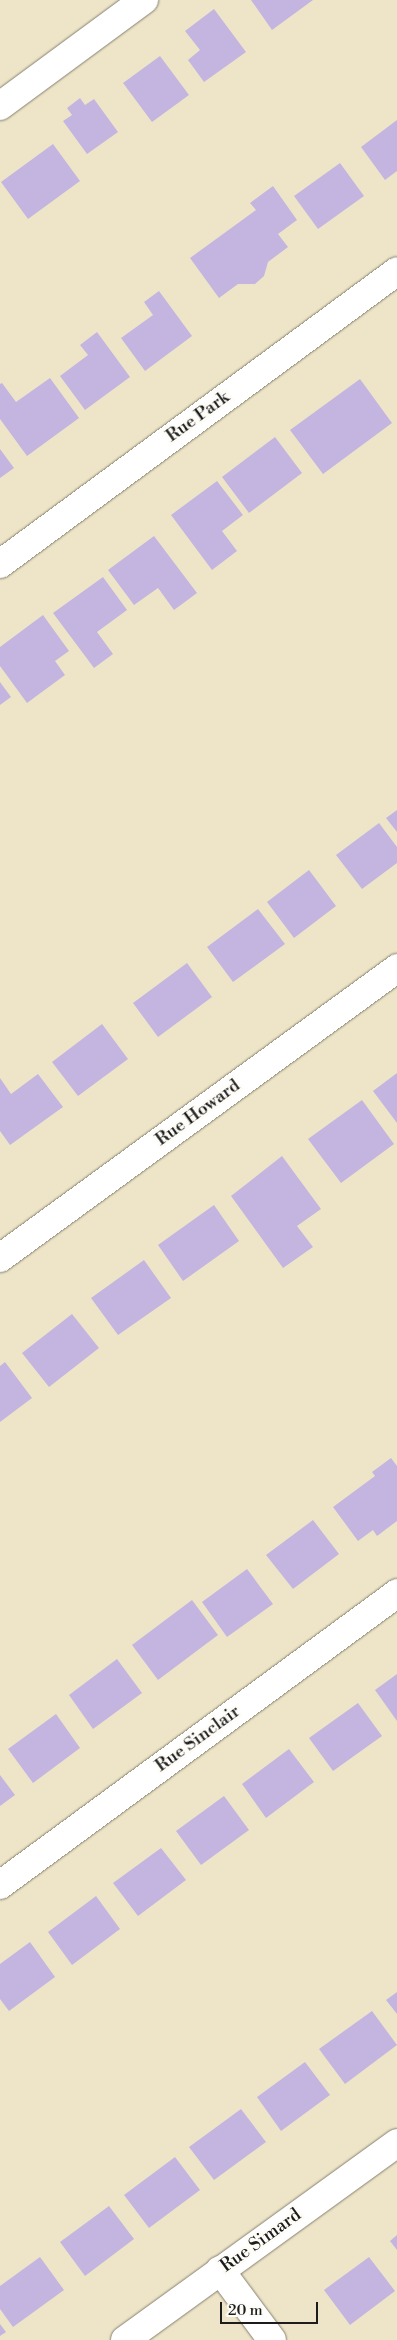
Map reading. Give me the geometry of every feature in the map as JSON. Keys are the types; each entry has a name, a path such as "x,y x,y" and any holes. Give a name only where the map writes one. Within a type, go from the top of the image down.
{"street":[{"path":"0,106 144,0"},
{"name":"Rue Park","path":"0,564 397,270"},
{"name":"Rue Howard","path":"0,1258 397,968"},
{"name":"Rue Sinclair","path":"0,1885 397,1593"},
{"name":"Rue Simard","path":"125,2340 397,2143"},
{"path":"220,2270 272,2340"}],"building":[{"path":"251,0 313,0 272,30"},
{"path":"214,9 246,52 204,82 188,60 200,50 185,31"},
{"path":"160,56 189,95 152,122 123,83"},
{"path":"80,98 85,105 94,99 118,132 87,154 63,121 72,115 67,108"},
{"path":"397,120 397,171 385,180 361,147"},
{"path":"53,144 80,181 28,219 1,182"},
{"path":"340,163 364,196 318,229 294,196"},
{"path":"273,186 297,220 278,234 288,247 268,262 264,276 255,284 238,284 219,298 190,258 256,210 250,203"},
{"path":"159,291 192,336 145,371 121,338 153,315 144,302"},
{"path":"97,332 130,377 85,410 60,376 88,355 80,345"},
{"path":"50,378 79,418 27,456 0,419 0,384 2,383 16,402"},
{"path":"360,379 392,423 323,474 290,430"},
{"path":"275,437 302,473 249,513 222,477"},
{"path":"0,449 14,468 0,478"},
{"path":"217,481 243,515 222,531 237,551 212,570 171,515"},
{"path":"154,536 197,593 174,610 158,588 134,605 108,570"},
{"path":"103,577 127,610 97,632 113,654 94,668 53,613"},
{"path":"43,615 69,651 55,661 65,675 27,703 0,666 0,647"},
{"path":"0,682 11,697 0,705"},
{"path":"397,810 397,832 386,818"},
{"path":"379,823 397,847 397,863 362,889 336,855"},
{"path":"309,870 336,906 294,938 267,902"},
{"path":"258,909 285,944 233,982 207,947"},
{"path":"187,963 212,997 158,1037 133,1003"},
{"path":"102,1024 128,1059 78,1096 52,1062"},
{"path":"397,1073 397,1123 373,1091"},
{"path":"38,1074 63,1107 10,1145 0,1131 0,1078 11,1094"},
{"path":"362,1100 394,1144 341,1183 308,1139"},
{"path":"282,1156 321,1209 297,1226 313,1247 283,1268 231,1196"},
{"path":"214,1205 239,1241 183,1281 158,1245"},
{"path":"144,1260 171,1298 118,1335 91,1298"},
{"path":"72,1314 99,1348 49,1387 22,1353"},
{"path":"5,1362 32,1398 0,1422 0,1366"},
{"path":"391,1458 397,1466 397,1521 377,1536 373,1530 358,1541 333,1507 375,1476 372,1472"},
{"path":"313,1520 339,1554 293,1589 266,1555"},
{"path":"247,1569 273,1604 227,1637 202,1602"},
{"path":"192,1600 218,1635 158,1680 132,1645"},
{"path":"117,1659 142,1693 93,1729 69,1695"},
{"path":"397,1674 397,1721 375,1690"},
{"path":"358,1703 382,1736 333,1771 309,1738"},
{"path":"56,1714 80,1748 33,1783 8,1749"},
{"path":"289,1749 314,1782 266,1818 242,1784"},
{"path":"0,1775 15,1795 0,1806"},
{"path":"224,1796 249,1830 201,1865 176,1831"},
{"path":"161,1848 186,1880 138,1916 113,1883"},
{"path":"96,1896 120,1929 72,1965 48,1932"},
{"path":"30,1942 55,1977 9,2011 0,1999 0,1964"},
{"path":"397,1992 397,2014 386,2000"},
{"path":"372,2011 397,2045 345,2084 319,2049"},
{"path":"305,2062 330,2095 281,2131 257,2097"},
{"path":"241,2109 266,2142 214,2180 189,2147"},
{"path":"175,2157 200,2190 149,2228 124,2195"},
{"path":"109,2206 134,2239 85,2276 60,2242"},
{"path":"397,2235 397,2250 390,2241"},
{"path":"40,2257 64,2290 13,2327 0,2309 0,2286"},
{"path":"369,2257 395,2291 350,2325 324,2290"},
{"path":"0,2324 6,2332 0,2336"}]}
